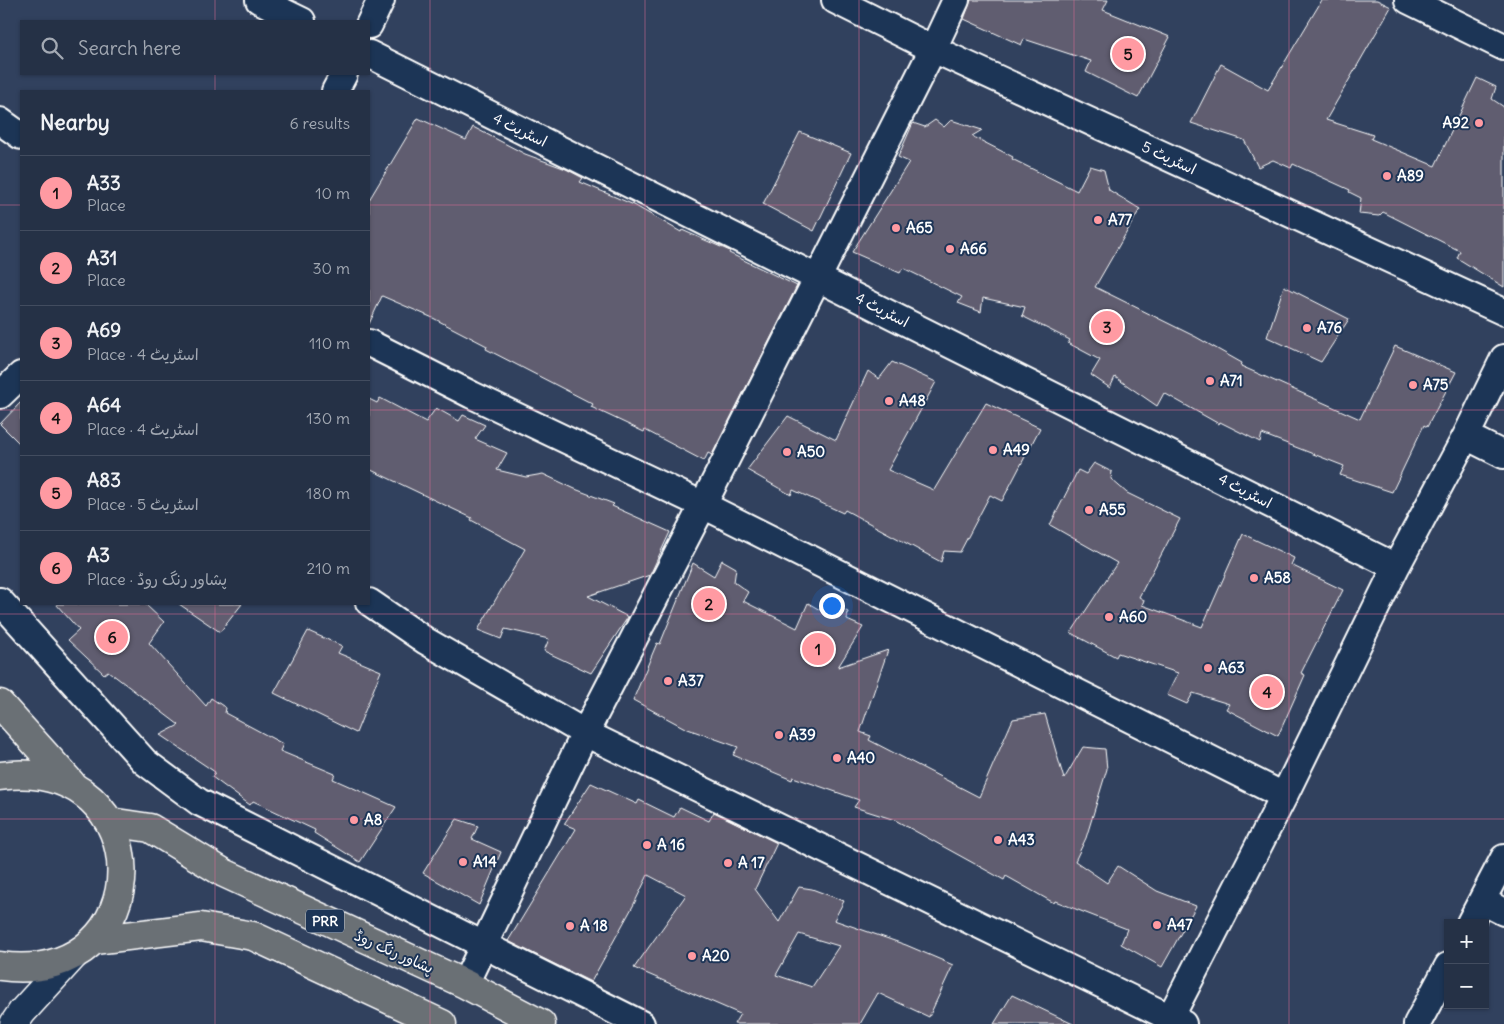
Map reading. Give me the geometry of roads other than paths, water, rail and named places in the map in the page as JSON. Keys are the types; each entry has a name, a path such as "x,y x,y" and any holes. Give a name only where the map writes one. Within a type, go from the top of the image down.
{"highway":[{"path":"0,704 74,786 94,802 110,822 123,871 119,896 109,920 84,948"},
{"path":"0,776 24,772 41,775 74,786"},
{"name":"پشاور رنگ روڈ","path":"110,822 150,828 224,873 465,984 541,1024"},
{"path":"0,966 24,969 50,966 84,948 201,927 253,936 442,1024"}],"main road":[{"path":"14,1024 22,1012 84,948"}],"street":[{"path":"259,0 300,20"},
{"path":"370,23 381,0"},
{"name":"اسٹریٹ 5","path":"835,0 933,49 1504,312"},
{"path":"465,984 584,733 703,505 956,0"},
{"path":"1408,0 1504,48"},
{"name":"اسٹریٹ 4","path":"370,54 1396,567"},
{"path":"336,90 343,75"},
{"path":"0,121 20,135"},
{"path":"370,344 472,395 703,505 1284,796"},
{"path":"370,603 426,641 584,733 1173,1022 1396,567 1466,436 1504,358"},
{"path":"0,396 20,376"},
{"path":"1466,436 1504,455"},
{"path":"0,601 145,762 199,802 642,1024"},
{"path":"1485,912 1504,858"},
{"path":"1418,1024 1444,974"}],"place":[{"name":"A83","path":"1128,54"},
{"name":"A92","path":"1479,123"},
{"name":"A89","path":"1387,176"},
{"name":"A77","path":"1098,220"},
{"name":"A65","path":"896,228"},
{"name":"A66","path":"950,249"},
{"name":"A69","path":"1107,327"},
{"name":"A76","path":"1307,328"},
{"name":"A71","path":"1210,381"},
{"name":"A75","path":"1413,385"},
{"name":"A48","path":"889,401"},
{"name":"A49","path":"993,450"},
{"name":"A50","path":"787,452"},
{"name":"A55","path":"1089,510"},
{"name":"A58","path":"1254,578"},
{"name":"A31","path":"709,604"},
{"name":"A60","path":"1109,617"},
{"name":"A3","path":"112,637"},
{"name":"A33","path":"818,649"},
{"name":"A63","path":"1208,668"},
{"name":"A37","path":"668,681"},
{"name":"A64","path":"1267,692"},
{"name":"A39","path":"779,735"},
{"name":"A40","path":"837,758"},
{"name":"A8","path":"354,820"},
{"name":"A43","path":"998,840"},
{"name":"A 16","path":"647,845"},
{"name":"A14","path":"463,862"},
{"name":"A 17","path":"728,863"},
{"name":"A47","path":"1157,925"},
{"name":"A 18","path":"570,926"},
{"name":"A20","path":"692,956"}]}
